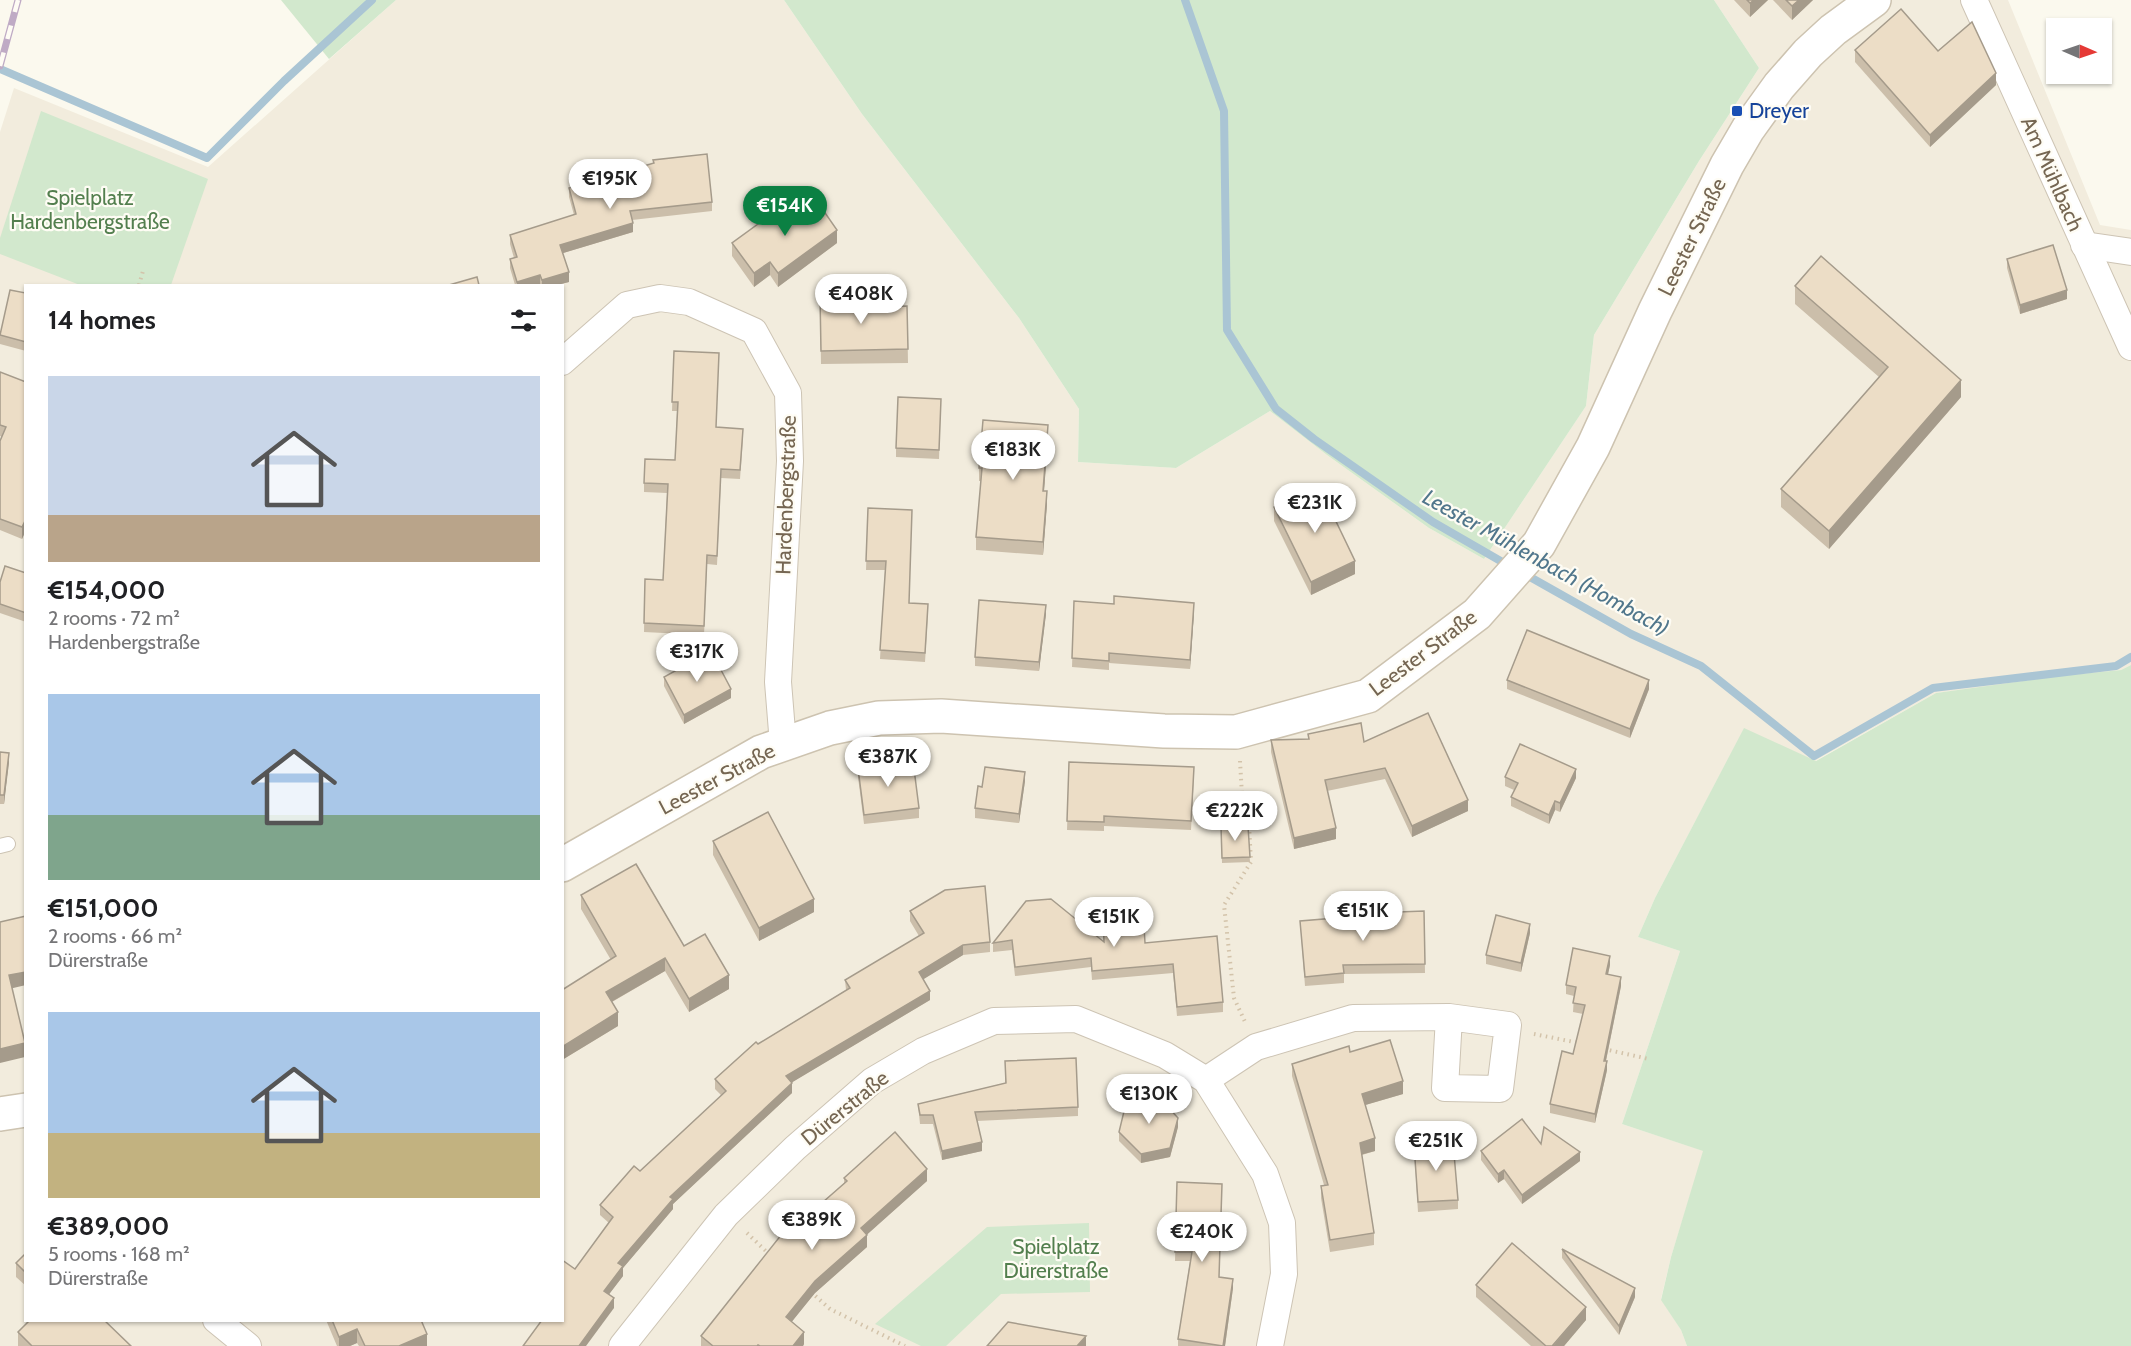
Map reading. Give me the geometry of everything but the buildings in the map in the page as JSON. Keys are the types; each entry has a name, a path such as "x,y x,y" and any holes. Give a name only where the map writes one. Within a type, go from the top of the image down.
{"street":[{"name":"Leester Straße","path":"564,864 761,752 830,728 879,718 941,716 1119,729 1236,732 1368,696 1477,614 1539,544 1593,447 1660,301 1727,165 1748,129 1779,86 1808,53 1833,30 1874,0"},
{"name":"Am Mühlbach","path":"1974,0 2131,346"},
{"path":"2084,245 2131,252"},
{"name":"Hardenbergstraße","path":"564,360 627,305 660,298 689,302 754,331 788,393 790,461 778,682 783,744"},
{"path":"1206,1080 1256,1047 1353,1018 1449,1017 1508,1025 1500,1089 1445,1088 1449,1017"},
{"name":"Dürerstraße","path":"622,1346 726,1215 795,1148 872,1081 923,1051 994,1021 1076,1019 1165,1055 1206,1080 1265,1174 1282,1223 1284,1274 1270,1346"},
{"path":"0,1114 24,1110"},
{"path":"218,1322 248,1346"}],"path":[{"path":"139,284 143,271"},
{"path":"1236,732 1242,795 1249,825 1251,862 1224,905 1234,998 1256,1047"},
{"path":"1508,1025 1530,1033 1584,1044"},
{"path":"1595,1047 1649,1059"},
{"path":"726,1215 778,1262"},
{"path":"804,1286 830,1309 905,1346"}],"shaded area":[{"path":"396,0 784,0 862,114 1019,318 1079,409 1078,462 1176,468 1270,411 1429,528 1484,559 1586,406 1594,335 1699,161 1759,68 1714,0 2008,0 2100,225 2131,230 2131,665 2121,670 1936,693 1815,761 1744,729 1655,898 1638,937 1680,951 1622,1124 1704,1151 1671,1257 1661,1299 1681,1330 1687,1346 0,1346 0,132 14,88 208,167"}],"green space":[{"path":"281,0 396,0 329,59"},
{"path":"784,0 1714,0 1759,68 1699,161 1594,335 1586,406 1484,559 1429,528 1270,411 1176,468 1078,462 1079,409 1019,318 862,114"},
{"name":"Spielplatz Hardenbergstraße","path":"41,111 208,179 171,284 77,284 0,254 0,238"},
{"path":"2131,665 2131,1346 1687,1346 1681,1330 1661,1300 1671,1257 1703,1151 1622,1124 1680,951 1638,937 1655,898 1744,728 1816,761 1936,693 2121,670"},
{"name":"Spielplatz Dürerstraße","path":"1089,1223 1090,1292 1001,1294 946,1346 921,1346 875,1324 987,1227"}],"waterway":[{"name":"Leester Mühlenbach (Hombach)","path":"0,69 207,158 284,81 372,0"},
{"name":"Leester Mühlenbach (Hombach)","path":"1185,0 1224,111 1227,330 1276,409 1314,439 1433,522 1511,567"},
{"name":"Leester Mühlenbach (Hombach)","path":"1523,573 1631,634 1701,666 1814,756 1933,688 2116,666 2131,657"}],"railway":[{"path":"0,66 18,0"}],"place":[{"name":"Dreyer","path":"1737,111"}]}
